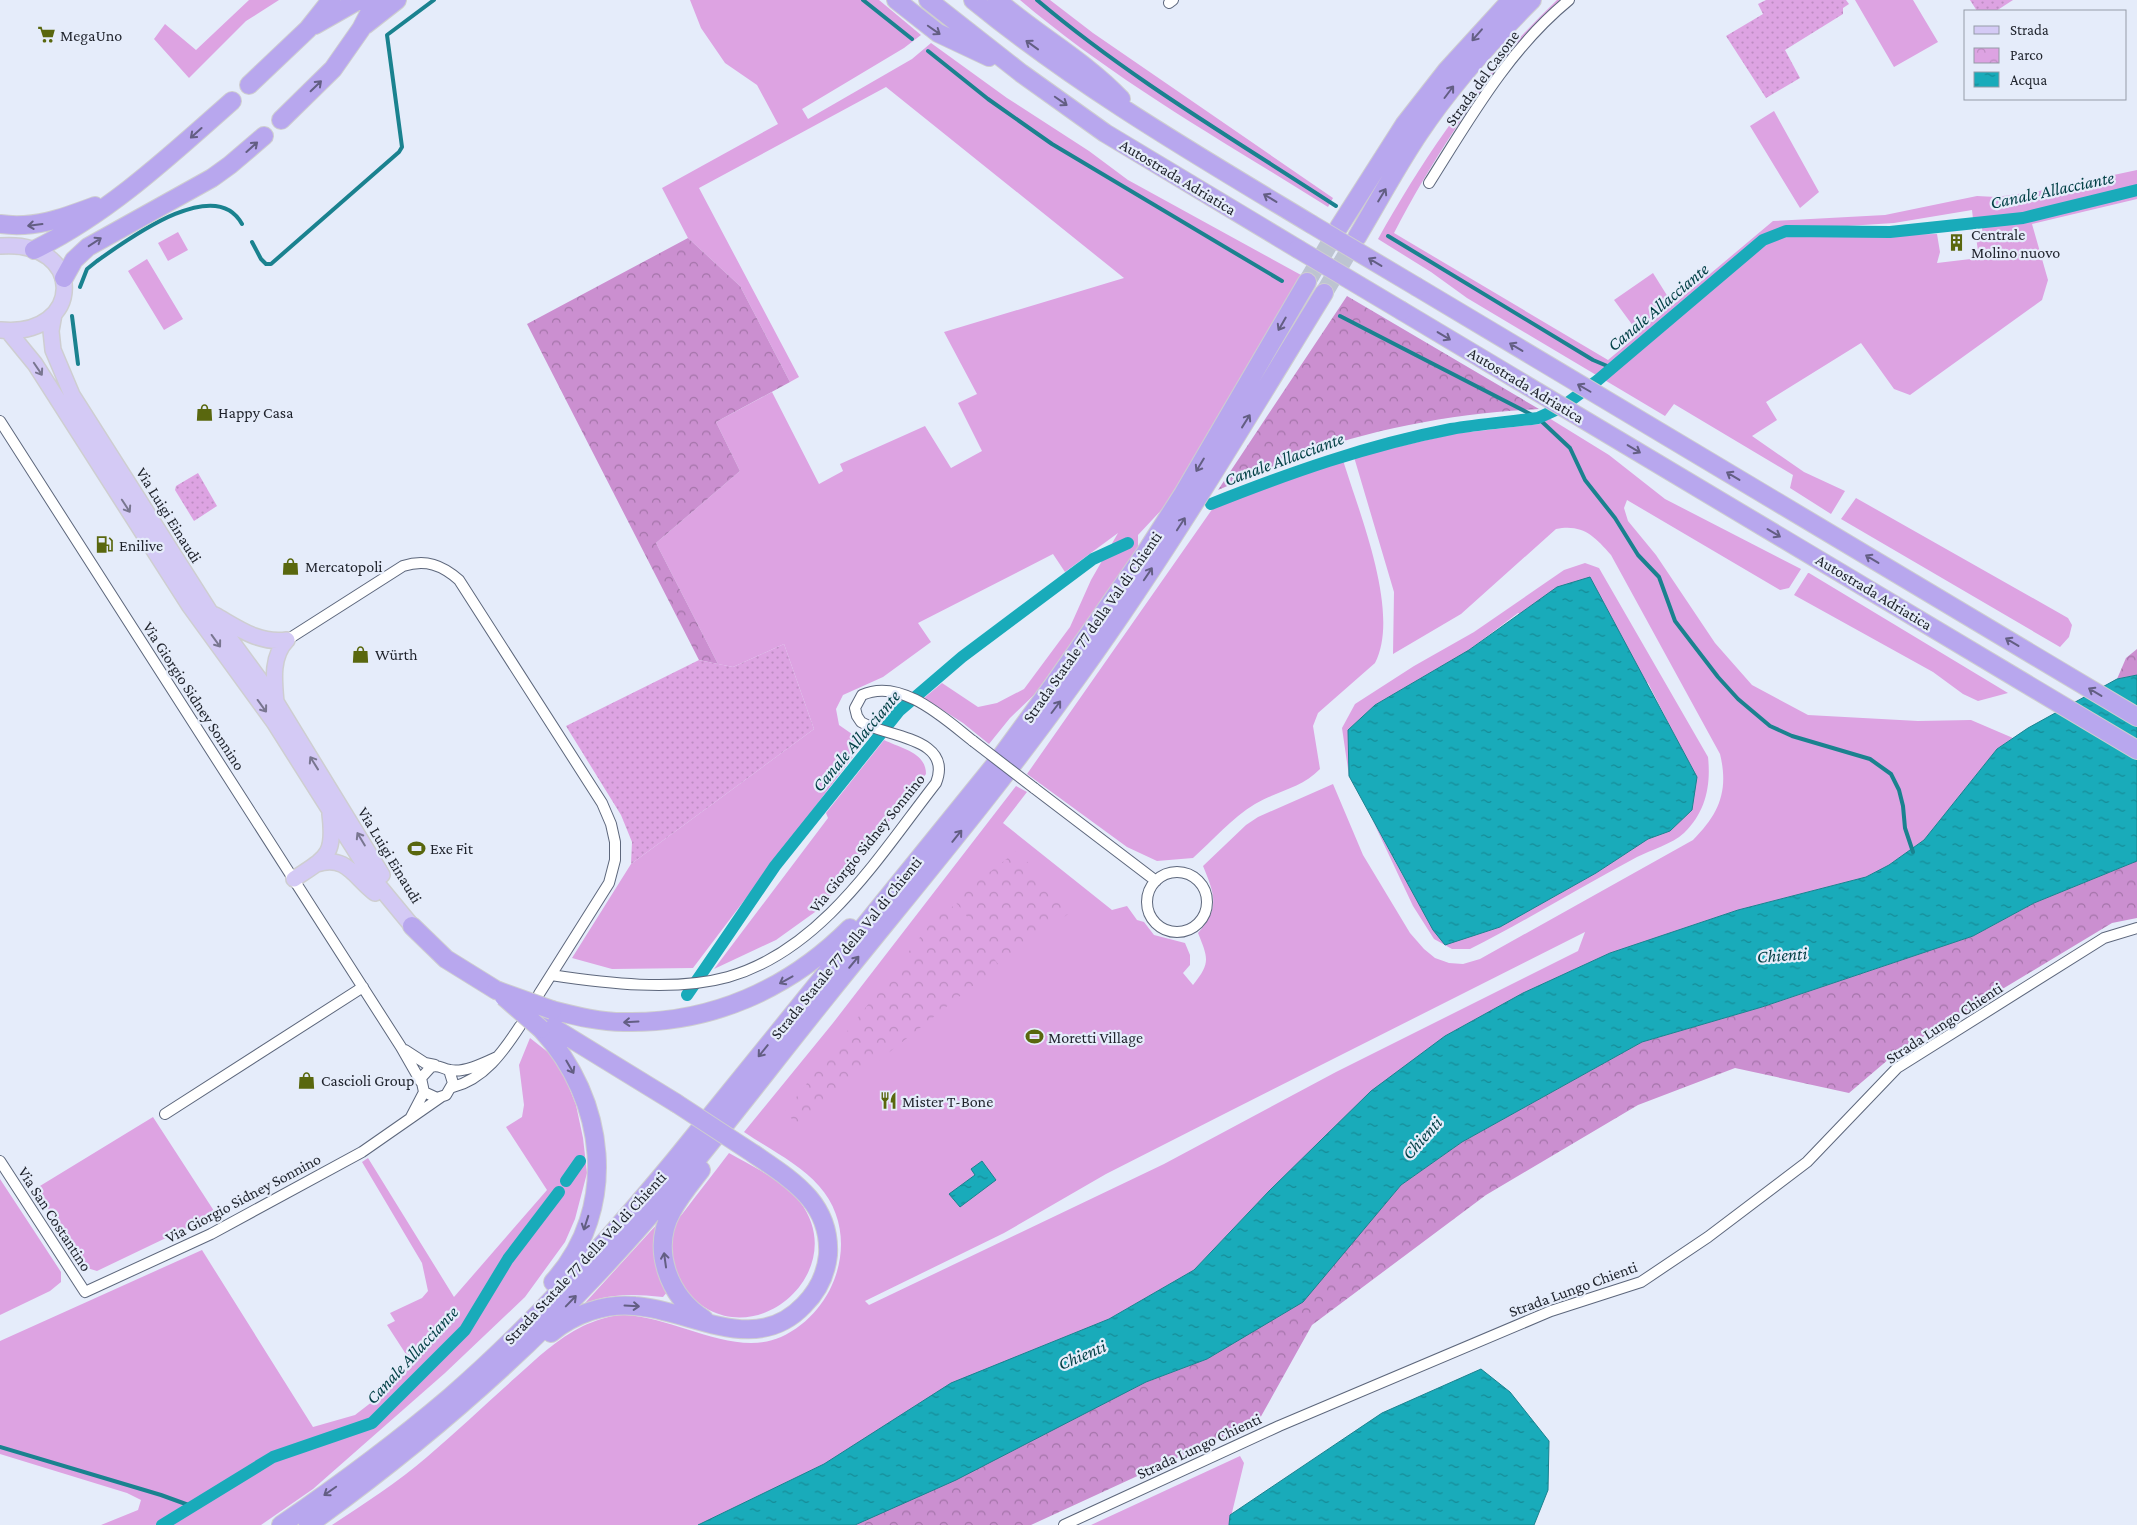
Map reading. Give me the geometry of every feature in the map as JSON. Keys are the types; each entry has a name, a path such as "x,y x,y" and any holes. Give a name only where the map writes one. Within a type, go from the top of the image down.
{"highway":[{"path":"249,85 308,29 331,0"},
{"path":"308,29 358,0"},
{"path":"280,120 334,69 361,29 376,0"},
{"path":"361,29 397,0"},
{"path":"896,0 938,33 1021,73"},
{"name":"Autostrada Adriatica","path":"928,0 1021,73 1105,133 2137,750"},
{"name":"Autostrada Adriatica","path":"973,0 1074,76 1144,123 2137,717"},
{"path":"997,0 1020,20 1100,76 1144,123"},
{"path":"1339,227 1404,125 1453,63 1511,0"},
{"path":"1357,237 1425,124 1490,42 1532,0"},
{"path":"34,250 74,228 114,199 169,157 232,101"},
{"path":"64,278 74,260 88,247 212,178 264,136"},
{"path":"0,224 37,225 114,199"},
{"name":"Strada Statale 77 della Val di Chienti","path":"281,1525 374,1468 479,1391 522,1351 603,1268 715,1136 1010,769 1074,683 1152,555 1183,494 1306,282"},
{"name":"Strada Statale 77 della Val di Chienti","path":"308,1525 374,1468 478,1372 548,1304 632,1211 997,762 1152,555 1202,493 1324,293"},
{"path":"546,1020 588,1019 624,1022 698,1015 733,1005 796,974 826,952 851,928 989,756 1021,729"},
{"path":"374,1468 431,1442 553,1332 569,1320 599,1308 636,1306 744,1330 768,1327 782,1322 809,1300 825,1270 828,1239 823,1220 815,1203 797,1183 546,1020 468,974 446,958 412,926"},
{"path":"713,1323 687,1306 670,1282 664,1255 666,1225 682,1196 815,1025 831,991"},
{"path":"374,1468 407,1419 474,1362 522,1316 556,1279 573,1255 585,1229 594,1200 597,1167 594,1126 587,1101 546,1020"}],"main road":[{"path":"0,246 22,246 34,250 54,262 64,278"},
{"name":"Via Luigi Einaudi","path":"64,278 64,298 54,314 51,330 53,350 72,395 210,612 276,702 412,926"},
{"name":"Via Luigi Einaudi","path":"4,330 33,326 54,314"},
{"name":"Via Luigi Einaudi","path":"4,330 35,364 189,605 274,722 374,880 412,926"},
{"path":"210,612 257,638 276,642 287,640"},
{"path":"276,702 275,677 277,657 287,640"},
{"path":"294,879 317,864 325,856 332,842 329,810"},
{"path":"317,864 330,861 345,864 367,887 398,910"}],"street":[{"name":"Strada del Casone","path":"1429,183 1474,110 1529,37 1546,19 1569,0"},
{"name":"Via Giorgio Sidney Sonnino","path":"0,421 363,987 401,1047 423,1087"},
{"path":"287,640 403,566 413,563 433,564 445,569 459,580 602,803 616,842 615,860 609,883 539,994"},
{"name":"Via Giorgio Sidney Sonnino","path":"550,975 629,985 715,980 741,972 782,952 827,919 936,783 940,774 939,765 928,749 898,734 864,724 858,719 855,711 858,700 862,695 876,691 903,695 920,702 973,740 1156,881"},
{"path":"1180,872 1196,880 1203,887 1206,906 1198,923 1182,932 1164,930 1157,925 1151,918 1146,902 1148,894 1156,881 1171,873 1180,872"},
{"name":"Strada Lungo Chienti","path":"1064,1525 1279,1426 1533,1318 1641,1282 1708,1237 1807,1162 1897,1068 2104,938 2137,928"},
{"path":"165,1114 363,987"},
{"name":"Via Giorgio Sidney Sonnino","path":"85,1292 219,1229 362,1152 446,1095 452,1087 475,1079 497,1057 520,1026"},
{"name":"Via Giorgio Sidney Sonnino","path":"401,1047 415,1058 449,1070 472,1067 497,1057"},
{"name":"Via Giorgio Sidney Sonnino","path":"410,1119 423,1087 423,1073 435,1065"},
{"path":"449,1070 453,1078 452,1087"},
{"path":"423,1087 432,1097 441,1097"},
{"name":"Via San Costantino","path":"0,1161 85,1292"}],"green space":[{"path":"249,0 279,0 246,21 189,78 154,39 165,24 196,50"},
{"path":"690,0 879,0 921,35 904,48 802,109 808,119 912,59 931,43 1007,98 1089,151 1128,180 1301,275 1167,504 1138,535 1138,548 1036,693 1010,718 989,744 963,723 924,698 942,683 978,707 997,703 1024,689 1070,627 1091,580 1118,533 1065,572 1053,554 918,623 931,642 883,677 843,695 836,709 839,725 862,741 861,746 693,968 612,969 572,958 631,864 814,729 784,644 733,667 718,664 656,543 740,471 716,422 772,392 819,484 843,471 840,464 925,426 951,468 982,451 958,403 977,394 944,332 1124,278 886,87 699,188 799,377 790,382 740,286 688,238 662,188 778,124 757,85 725,63 701,28"},
{"path":"1020,0 1050,0 1093,33 1333,198 1328,207 1209,134 1131,83 1093,57"},
{"path":"1557,0 1560,0 1512,53 1468,110 1429,171 1394,233 1608,360 1639,334 1614,300 1653,273 1673,305 1773,221 1885,215 1977,196 1996,197 2039,191 2137,170 2137,199 2032,224 2048,280 2042,300 1910,395 1894,389 1861,343 1766,402 1777,420 1752,436 1804,472 1845,491 1831,514 1790,488 1793,475 1674,404 1665,416 1467,298 1431,272 1378,239 1416,175 1458,113 1505,54","holes":["1972,210 1974,228 1982,228 1983,236 1976,237 1979,258 1937,263 1940,252 1937,234 1840,236 1832,227 1894,223"]},
{"path":"1766,0 1846,0 1849,4 1843,8 1843,14 1785,50 1800,78 1766,98 1726,36 1763,14 1758,4"},
{"path":"1855,0 1913,0 1938,42 1894,67"},
{"path":"1970,0 2013,0 1998,10 1976,10"},
{"path":"1774,111 1819,192 1800,208 1750,126"},
{"path":"178,232 188,250 168,261 158,243"},
{"path":"688,238 740,286 790,382 716,422 740,471 656,543 718,664 699,660 527,324"},
{"path":"147,259 183,319 164,330 128,271"},
{"path":"1347,296 1539,409 1447,418 1385,430 1296,457 1218,490"},
{"path":"1549,418 1609,455 1665,499 1801,569 1789,588 1780,590 1627,500 1624,508 1628,521 1656,555 1715,643 1752,685 1808,715 1918,721 1971,720 2013,738 1997,749 1924,840 1889,865 1866,877 1738,910 1610,953 1523,993 1445,1036 1269,1191 1194,1270 1109,1319 824,1464 698,1525 332,1525 416,1466 531,1363 565,1336 587,1324 610,1317 625,1315 664,1322 724,1340 744,1343 763,1342 781,1337 801,1325 817,1309 829,1290 838,1270 841,1248 839,1226 832,1205 819,1186 803,1171 744,1132 833,1023 1016,786 1027,792 1003,823 1112,910 1127,906 1137,920 1144,922 1154,935 1185,943 1190,955 1190,965 1183,973 1193,985 1203,971 1206,960 1198,933 1210,916 1213,901 1210,885 1203,866 1246,825 1258,817 1333,784 1363,855 1410,933 1435,958 1449,963 1463,964 1480,959 1693,840 1709,821 1720,801 1723,779 1720,754 1611,555 1587,533 1574,528 1556,529 1461,614 1393,654 1394,592 1354,457 1453,434 1540,424","holes":["1585,932 1578,951 1336,1072 1164,1164 869,1305 865,1301 1004,1233 1106,1174"]},
{"path":"1343,460 1367,534 1381,591 1382,642 1375,663 1318,713 1313,726 1320,769 1305,781 1255,804 1231,822 1193,858 1157,861 1127,847 1027,774 1213,508"},
{"path":"198,473 217,506 194,521 175,490 176,486"},
{"path":"1856,498 2068,618 2072,625 2069,637 2060,647 1841,519"},
{"path":"1585,563 1599,568 1708,757 1708,788 1702,807 1691,825 1674,840 1637,857 1470,949 1452,949 1434,939 1413,906 1372,819 1402,874 1446,944 1500,927 1596,873 1648,839 1670,831 1692,809 1696,777 1648,683 1518,613 1469,650 1375,705 1348,730 1349,776 1342,728 1355,704 1414,666 1474,632 1564,570"},
{"path":"1808,573 2008,693 1978,701 1963,694 1933,672 1794,595"},
{"path":"784,644 814,729 631,864 632,842 621,815 566,726 699,660 733,667"},
{"path":"2137,649 2137,675 2117,679 2126,658"},
{"path":"884,740 904,748 917,756 925,767 926,774 822,907 776,940 714,969 828,818 826,813"},
{"path":"1018,850 1068,914 1004,964 954,900"},
{"path":"2137,861 2137,918 2112,923 1896,1053 1849,1093 1735,1068 1638,1105 1486,1195 1312,1325 1259,1420 1031,1525 855,1525 1146,1382 1207,1359 1302,1302 1401,1185 1462,1142 1642,1042 1762,1007 1973,936 2034,903"},
{"path":"948,901 999,965 799,1124 784,1113"},
{"path":"530,1038 549,1053 563,1072 576,1105 583,1138 587,1173 575,1219 565,1242 525,1297 445,1373 313,1489 261,1525 101,1525 138,1510 141,1500 127,1493 0,1454 0,1341 202,1250 313,1427 355,1415 377,1398 411,1362 387,1325 395,1321 390,1313 422,1298 428,1291 422,1263 362,1162 368,1158 454,1297 547,1190 506,1127 522,1117 524,1105 519,1065"},
{"path":"153,1117 216,1214 97,1271 87,1268 35,1189"},
{"path":"729,1153 767,1175 793,1194 800,1202 813,1230 813,1257 803,1282 784,1302 760,1314 733,1317 706,1308 681,1285 671,1266 667,1244 671,1226"},
{"path":"0,1179 61,1272 61,1282 50,1291 0,1315"},
{"path":"659,1222 668,1291 663,1297 624,1295 605,1297 585,1303"},
{"path":"1240,1456 1244,1463 1229,1525 1091,1525"}],"water":[{"path":"1590,577 1697,777 1692,810 1670,831 1648,839 1596,873 1500,927 1445,945 1433,930 1349,776 1348,730 1375,705 1469,650 1557,587"},
{"name":"Chienti","path":"2137,675 2137,861 2034,903 1973,936 1762,1007 1642,1042 1462,1142 1401,1185 1303,1302 1207,1359 1146,1382 956,1480 855,1525 698,1525 824,1464 951,1383 1109,1319 1194,1270 1269,1191 1371,1091 1445,1036 1523,993 1610,953 1738,910 1866,877 1889,865 1924,840 1997,749 2028,728 2117,679"},
{"path":"982,1161 996,1180 960,1207 949,1194 975,1175 971,1169"},
{"path":"1481,1369 1510,1392 1549,1441 1548,1490 1534,1525 1229,1525 1230,1515 1382,1413"}],"waterway":[{"path":"252,242 261,259 266,264 271,264 399,152 402,147 387,35 434,0"},
{"path":"863,0 912,39"},
{"path":"1037,0 1072,29 1145,82 1336,206"},
{"path":"928,51 988,99 1052,144 1282,281"},
{"name":"Canale Allacciante","path":"1211,504 1299,471 1389,443 1451,429 1538,418 1562,407 1598,380 1763,240 1786,231 1890,232 2023,218 2137,190"},
{"path":"80,287 87,269 97,261 129,239 171,216 192,208 212,206 229,210 242,224"},
{"path":"1388,236 1593,360 1612,368"},
{"path":"72,316 78,364"},
{"path":"1340,316 1538,418 1570,448 1585,480 1615,518 1638,555 1659,577 1675,621 1718,677 1738,699 1770,726 1792,736 1870,759 1891,774 1899,790 1905,828 1913,852"},
{"name":"Canale Allacciante","path":"687,995 775,866 899,711 962,657 1093,559 1128,543"},
{"name":"Canale Allacciante","path":"566,1181 580,1161"},
{"name":"Canale Allacciante","path":"162,1525 273,1457 372,1423 465,1330 508,1259 559,1192"},
{"path":"0,1447 161,1495 194,1507"}],"tunnel":[{"path":"1307,282 1339,227"},
{"path":"1324,293 1357,237"}],"place":[{"name":"MegaUno","path":"46,35"},
{"name":"Centrale Molino nuovo","path":"1957,243"},
{"name":"Happy Casa","path":"204,412"},
{"name":"Enilive","path":"105,545"},
{"name":"Mercatopoli","path":"291,566"},
{"name":"Würth","path":"361,654"},
{"name":"Exe Fit","path":"416,848"},
{"name":"Moretti Village","path":"1034,1037"},
{"name":"Cascioli Group","path":"307,1080"},
{"name":"Mister T-Bone","path":"888,1101"}]}
